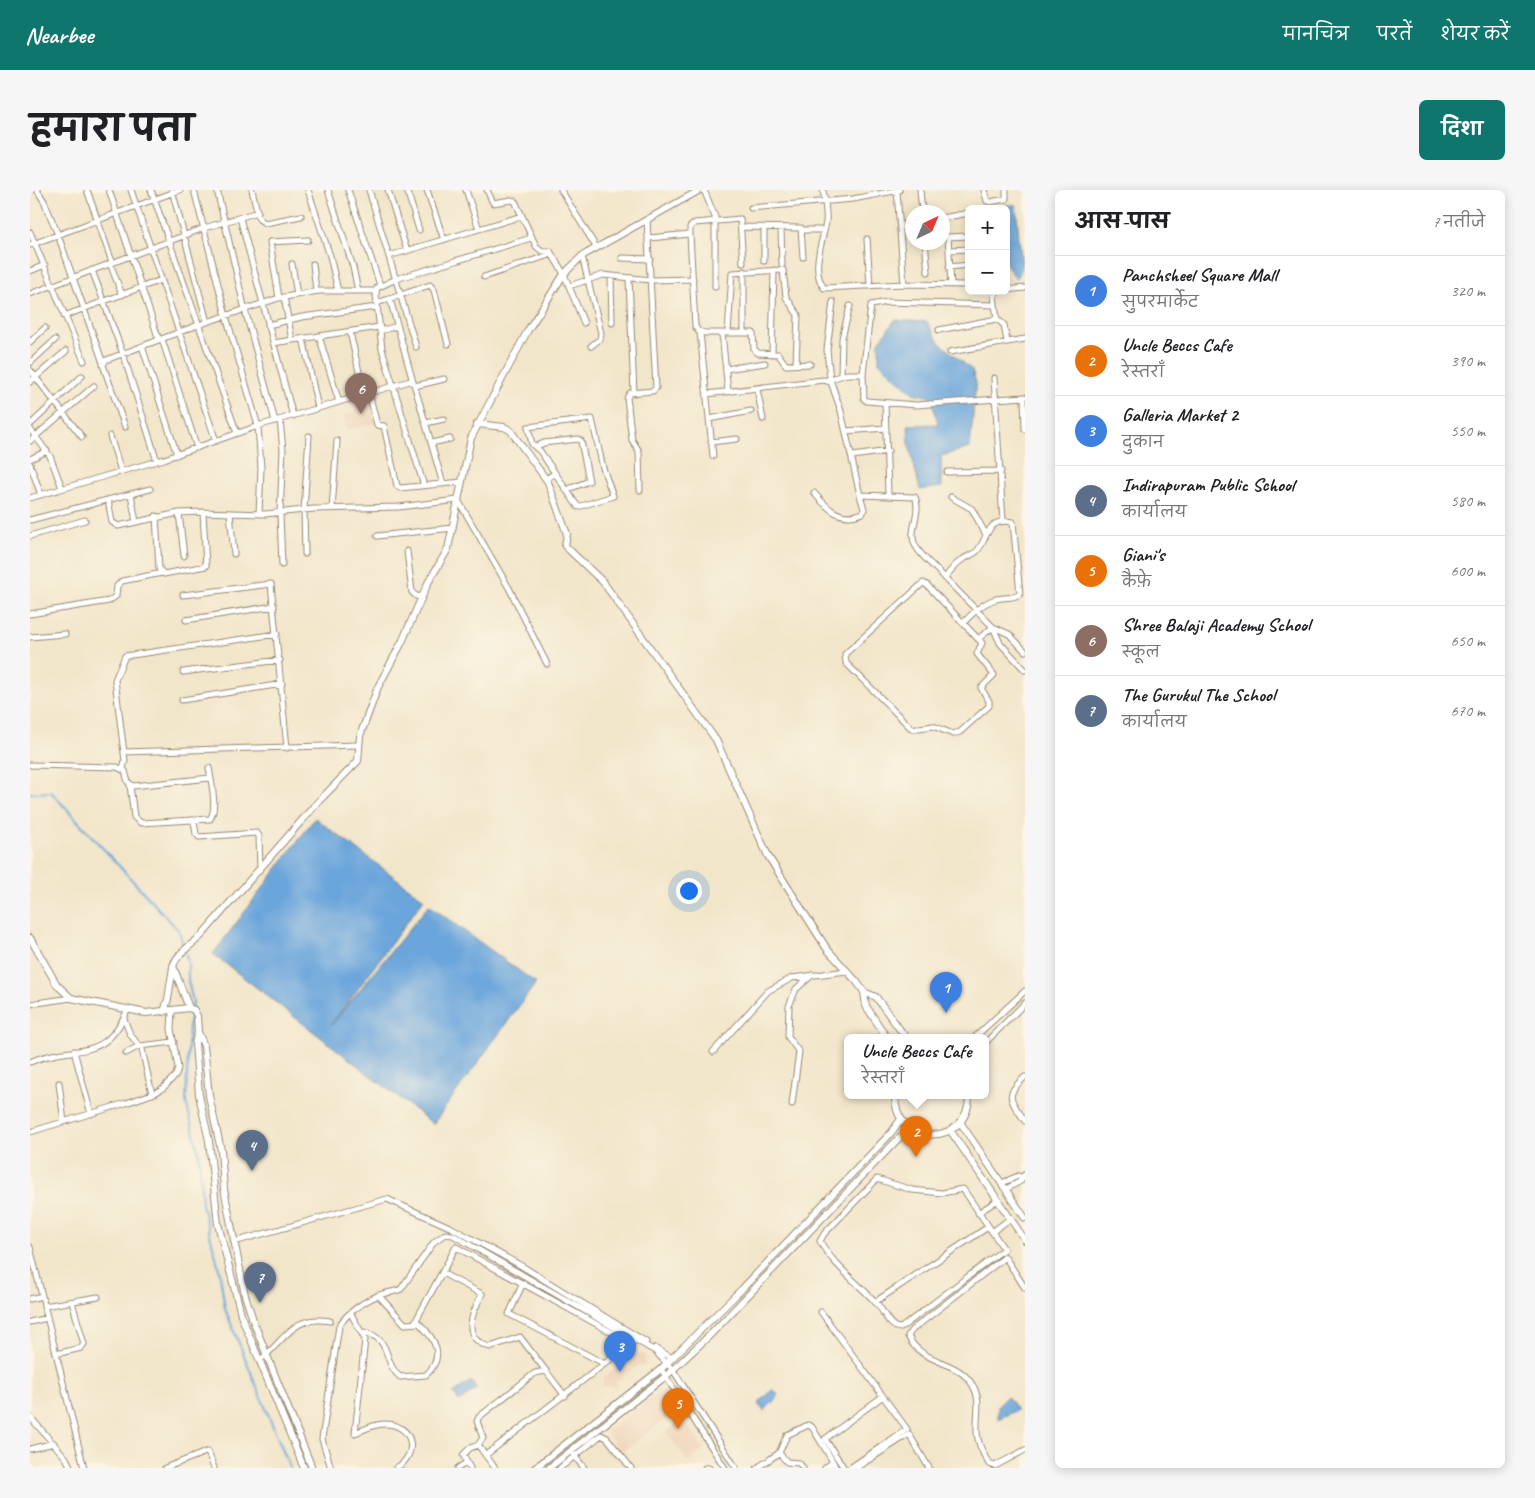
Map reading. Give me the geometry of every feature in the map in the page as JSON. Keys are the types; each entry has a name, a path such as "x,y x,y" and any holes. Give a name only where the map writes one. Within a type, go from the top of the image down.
{"street":[{"path":"36,190 44,201 58,235 125,427"},
{"path":"86,190 122,295"},
{"path":"109,190 197,448"},
{"path":"130,190 216,441"},
{"path":"151,190 237,434"},
{"path":"30,245 155,200 172,191 180,190"},
{"path":"194,190 226,316 258,426 261,468 259,514"},
{"path":"217,190 245,310 277,421 283,450 280,514 282,565"},
{"path":"252,190 259,219 265,223 300,216"},
{"path":"308,190 330,256 338,291"},
{"path":"328,190 353,267 358,291"},
{"path":"348,190 380,285"},
{"path":"369,190 416,347"},
{"path":"388,190 407,251"},
{"path":"407,190 420,230"},
{"path":"427,190 444,240"},
{"path":"466,190 479,229"},
{"path":"487,190 493,203 513,200 538,249 547,250 552,254 564,274 584,323"},
{"path":"561,190 596,247"},
{"path":"164,1012 173,966 178,955 186,950 328,792 358,762 358,745 378,687 448,549 467,452 477,424 528,330 564,274 582,256 596,247 701,190 715,221 715,287"},
{"path":"823,190 825,202 824,230 818,254 822,286 826,289 904,284 965,285"},
{"path":"751,208 825,202 898,190 904,284"},
{"path":"920,190 921,205"},
{"path":"984,190 987,201 990,202 1006,199 1006,190"},
{"path":"172,191 207,322"},
{"path":"30,294 150,247 169,242 224,221 258,212"},
{"path":"950,217 965,214"},
{"path":"389,256 522,216"},
{"path":"240,218 293,416"},
{"path":"713,456 700,333 695,326 690,234 692,224 740,219 743,263"},
{"path":"640,490 639,451 632,440 627,398 630,393 653,391 656,388 647,220"},
{"path":"742,227 798,227 801,230 824,230"},
{"path":"764,228 764,261"},
{"path":"781,228 782,265"},
{"path":"801,230 802,257"},
{"path":"30,232 84,362"},
{"path":"649,238 690,234"},
{"path":"950,237 965,236"},
{"path":"424,486 382,349 376,291 380,285 531,238"},
{"path":"292,340 270,242 308,240"},
{"path":"866,240 870,286"},
{"path":"951,285 950,250 965,249"},
{"path":"926,250 928,272"},
{"path":"484,277 552,254"},
{"path":"582,256 590,280 601,333 600,339 591,346"},
{"path":"622,258 650,259"},
{"path":"292,264 297,295"},
{"path":"313,264 316,291"},
{"path":"30,271 45,265"},
{"path":"949,267 965,265"},
{"path":"92,270 123,354 157,461"},
{"path":"772,354 774,270"},
{"path":"728,392 725,333 731,275 734,271 783,270 786,297 798,315 796,364"},
{"path":"744,271 744,333"},
{"path":"569,286 604,275 651,280 693,279"},
{"path":"611,276 612,323"},
{"path":"629,278 634,393"},
{"path":"64,316 161,280"},
{"path":"268,325 377,305 427,285 432,287 448,344"},
{"path":"1010,290 1025,288"},
{"path":"103,363 198,325 282,298 316,291 376,291"},
{"path":"995,295 996,319 1004,325 1007,342"},
{"path":"390,299 443,484"},
{"path":"814,493 832,513 845,516 863,513 864,508 846,431 834,387 828,379 827,350 833,302"},
{"path":"994,305 874,303 870,308 863,374 864,399 867,401 916,405 1025,397 1025,429"},
{"path":"841,375 842,338 850,306"},
{"path":"939,330 996,319"},
{"path":"273,343 397,326"},
{"path":"30,342 45,328"},
{"path":"350,332 377,425 384,426 397,486 424,486 462,482"},
{"path":"700,333 753,333 754,349 758,353 780,355 786,365 810,364"},
{"path":"319,336 339,402"},
{"path":"303,338 318,408"},
{"path":"950,352 1025,339"},
{"path":"30,363 55,340"},
{"path":"142,346 177,455"},
{"path":"30,382 66,351"},
{"path":"726,369 764,363"},
{"path":"30,370 82,437"},
{"path":"707,394 828,379 841,375 863,374"},
{"path":"30,425 82,376"},
{"path":"994,378 997,399 1003,521"},
{"path":"30,498 177,455 258,426 393,386 444,379"},
{"path":"30,441 94,386"},
{"path":"756,389 763,420"},
{"path":"885,403 888,494"},
{"path":"709,419 751,411"},
{"path":"426,423 444,419"},
{"path":"592,419 603,468 613,496 578,507 555,473 532,444 528,427 592,419"},
{"path":"477,424 508,428 546,479 567,534 565,546 603,582 716,740 768,856 827,949 864,992 876,997 903,1034"},
{"path":"846,431 886,428"},
{"path":"30,429 47,450 62,488"},
{"path":"110,436 121,472"},
{"path":"305,554 304,510 309,436"},
{"path":"431,444 450,439"},
{"path":"536,447 544,443 578,439 581,441 589,481 566,490"},
{"path":"711,442 736,439"},
{"path":"332,509 337,441"},
{"path":"30,459 47,450"},
{"path":"852,456 888,451"},
{"path":"30,464 41,495"},
{"path":"947,472 1001,471"},
{"path":"546,479 555,473"},
{"path":"30,520 150,489"},
{"path":"131,494 136,522"},
{"path":"860,494 888,494 915,497 917,503 913,536 915,545 993,627 1000,643 1025,670"},
{"path":"951,497 972,509 985,533"},
{"path":"108,500 114,525 179,513 280,514 304,510 399,506 458,500"},
{"path":"458,500 509,588 547,664"},
{"path":"30,614 109,601 116,596 118,582 122,580 206,566 203,512"},
{"path":"179,513 184,556"},
{"path":"230,513 234,554"},
{"path":"156,516 159,568 162,573"},
{"path":"30,536 86,520"},
{"path":"945,578 960,561 979,548 985,533 991,527 1003,521 1012,522 1014,525 1020,594 1014,598 995,600 976,610 963,623"},
{"path":"377,536 452,528"},
{"path":"407,551 412,592 416,596 422,597"},
{"path":"923,583 927,584 978,639 983,645 977,654 978,658 994,675 981,688 990,704 960,732 954,734 933,726 912,729 846,663 846,654 923,583"},
{"path":"183,595 271,584 288,748"},
{"path":"186,620 274,606"},
{"path":"978,639 993,627"},
{"path":"993,627 1010,634 1025,651"},
{"path":"30,638 65,634"},
{"path":"208,768 212,816 210,819 194,822 138,821 134,817 130,785 123,769 124,752 115,680 125,656 277,634"},
{"path":"183,672 280,660"},
{"path":"182,700 282,684"},
{"path":"124,752 358,745"},
{"path":"30,766 67,768 112,766 123,769"},
{"path":"130,785 210,778"},
{"path":"194,822 196,834 200,837 257,833 260,836 260,868"},
{"path":"30,938 56,985 71,998"},
{"path":"173,966 204,1046 209,1096 220,1143 224,1189 245,1295 254,1323 312,1468"},
{"path":"712,1052 768,991 792,978 847,971"},
{"path":"792,1104 799,1052 788,1037 789,1006 796,989 812,975"},
{"path":"978,1034 1025,991"},
{"path":"864,992 866,1006 885,1034"},
{"path":"30,1004 71,998 127,1011 172,1012 191,1009"},
{"path":"989,1039 1025,1003"},
{"path":"30,1062 50,1055 103,1045 118,1028 127,1011"},
{"path":"30,1132 152,1094 163,1088 176,1075 178,1060 171,1029 172,1012"},
{"path":"124,1018 130,1034 140,1047 152,1094"},
{"path":"198,1032 195,1043 197,1076 209,1141 218,1224 242,1318 304,1468"},
{"path":"126,1053 140,1047 174,1042"},
{"path":"74,1051 91,1114"},
{"path":"1025,1077 1010,1093 1010,1098 1025,1121"},
{"path":"59,1083 64,1122"},
{"path":"895,1099 897,1111 901,1119 911,1128 933,1135 950,1130 960,1122 968,1106 969,1099"},
{"path":"534,1468 670,1360 742,1290 891,1133 901,1119"},
{"path":"960,1122 1025,1218"},
{"path":"560,1468 572,1454 673,1370 710,1335 898,1139 911,1128"},
{"path":"950,1130 1025,1240"},
{"path":"1002,1183 1018,1176 1024,1176"},
{"path":"1006,1190 1021,1181 1024,1176"},
{"path":"877,1179 912,1190 942,1193 963,1189 1004,1249 905,1326 896,1328 820,1241 842,1215 877,1179"},
{"path":"234,1242 387,1199 452,1228 512,1261 670,1360 673,1370 736,1468"},
{"path":"978,1212 998,1200"},
{"path":"834,1207 842,1215"},
{"path":"814,1213 821,1220"},
{"path":"875,1302 990,1229 1011,1218"},
{"path":"331,1468 322,1439 338,1331 343,1320 378,1295 401,1289 434,1242 445,1234 453,1235 633,1342"},
{"path":"378,1295 405,1324 408,1326 415,1322 456,1247 670,1360"},
{"path":"30,1251 84,1468"},
{"path":"1025,1288 1005,1257 912,1330 908,1336 924,1355 953,1367 970,1380 979,1400 978,1441 988,1464 995,1466 1025,1450"},
{"path":"442,1273 482,1294 470,1318 473,1334 478,1342 490,1347 520,1337 565,1396"},
{"path":"30,1279 37,1278"},
{"path":"523,1283 509,1314 605,1364"},
{"path":"30,1299 42,1296"},
{"path":"44,1306 98,1297"},
{"path":"56,1354 81,1348 84,1344 72,1302"},
{"path":"821,1312 907,1429 850,1468"},
{"path":"351,1314 363,1332 365,1345 355,1433 384,1423 405,1431 409,1437 410,1454 407,1461 396,1468"},
{"path":"30,1322 47,1318"},
{"path":"259,1361 304,1321 318,1319 330,1321"},
{"path":"363,1332 372,1334 383,1344 388,1350 390,1366 400,1376 422,1376 429,1372 435,1364 437,1348 436,1342 425,1329 415,1322"},
{"path":"486,1454 565,1396 633,1342"},
{"path":"661,1368 725,1468"},
{"path":"458,1468 468,1466 463,1455 465,1451 478,1444 483,1438 477,1421 479,1417 535,1373 546,1371"},
{"path":"844,1468 825,1439 883,1396"},
{"path":"30,1416 66,1458 71,1468"},
{"path":"757,1468 779,1453 787,1435 808,1425 812,1427 836,1468"},
{"path":"856,1468 909,1434 929,1468"},
{"path":"549,1468 598,1436 605,1436 632,1468"},
{"path":"30,1448 54,1443"},
{"path":"478,1444 495,1468"},
{"path":"716,1455 724,1449"},
{"path":"164,1468 206,1452 208,1452 214,1468"},
{"path":"779,1453 791,1468"},
{"path":"572,1454 584,1468"},
{"path":"787,1462 799,1463 803,1468"},
{"path":"825,1468 833,1462"}],"shaded area":[{"path":"368,397 376,423 347,431 343,415 355,412 352,401"},
{"path":"636,1353 645,1355 645,1365 637,1366 617,1381 616,1387 603,1386 603,1378"},
{"path":"664,1389 680,1408 621,1453 606,1432"},
{"path":"683,1419 704,1449 688,1462 666,1432"}],"water":[{"path":"1010,205 1016,205 1022,268 1016,279 1010,270"},
{"path":"895,320 927,322 939,342 972,370 976,382 970,448 941,456 942,487 920,490 909,445 908,425 938,424 931,397 913,393 879,362 879,342"},
{"path":"315,818 424,899 331,1025 429,905 536,983 433,1124 213,954"},
{"path":"471,1381 477,1389 459,1402 453,1393"},
{"path":"773,1389 779,1396 764,1411 758,1404"},
{"path":"1007,1396 1017,1410 998,1419 998,1405"}],"waterway":[{"path":"30,793 51,792 179,931 188,962 188,981 193,1002 189,1024 186,1102 199,1154 202,1205 219,1268 225,1309 290,1468"}],"place":[{"name":"Shree Balaji Academy School","path":"361,414"},
{"name":"Panchsheel Square Mall","path":"946,1013"},
{"name":"Uncle Beccs Cafe","path":"916,1157"},
{"name":"Indirapuram Public School","path":"252,1171"},
{"name":"The Gurukul The School","path":"260,1303"},
{"name":"Galleria Market 2","path":"620,1372"},
{"name":"Giani's","path":"678,1429"}]}
